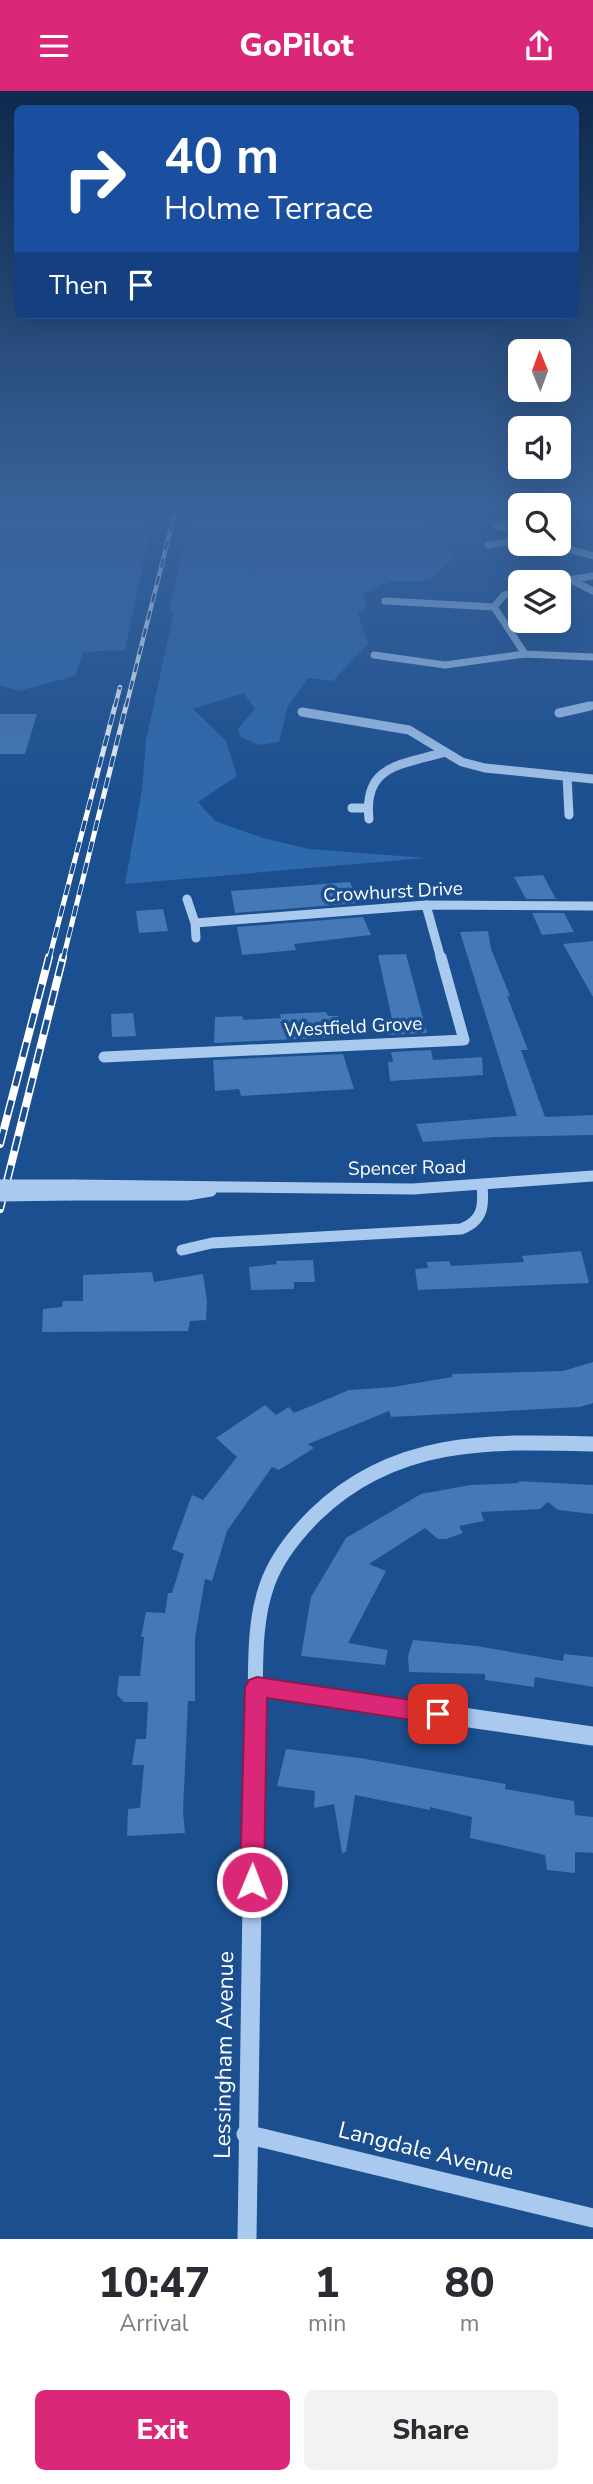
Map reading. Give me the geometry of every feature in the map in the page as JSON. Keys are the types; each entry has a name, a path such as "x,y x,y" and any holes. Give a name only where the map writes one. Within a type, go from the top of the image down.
{"street":[{"path":"497,612 525,654"},
{"path":"374,655 391,662 446,665 525,654 593,657"},
{"path":"559,713 593,705"},
{"path":"302,712 326,720 409,730 462,762 485,768 593,779"},
{"path":"369,819 369,787 384,772 446,751"},
{"path":"567,776 569,815"},
{"path":"352,808 368,808"},
{"path":"187,899 195,923 196,938"},
{"name":"Crowhurst Drive","path":"195,923 426,905 593,906"},
{"name":"Westfield Grove","path":"104,1057 464,1040 426,905"},
{"name":"Spencer Road","path":"71,1190 187,1195 222,1189 482,1185 593,1176"},
{"path":"0,1185 71,1190"},
{"path":"182,1250 212,1243 460,1229 478,1222 482,1215 482,1185"},
{"path":"0,1196 71,1190"},
{"name":"Lessingham Avenue","path":"247,2239 246,2134 256,1632 268,1584 290,1543 319,1508 354,1479 395,1460 443,1447 500,1443 593,1444"},
{"path":"257,1687 593,1736"},
{"name":"Langdale Avenue","path":"246,2134 593,2218"}],"shaded area":[{"path":"0,612 133,612 125,650 83,652 75,676 18,691 0,685"},
{"path":"174,612 359,612 368,644 333,681 308,678 287,708 279,742 259,745 241,737 238,729 255,709 244,693 193,709 226,741 237,776 198,802 215,821 263,838 309,849 426,858 125,884 142,790 146,740"}],"building":[{"path":"0,714 37,714 25,754 0,754"},
{"path":"543,875 556,899 526,899 514,877"},
{"path":"350,882 358,903 235,913 231,891"},
{"path":"163,909 168,931 139,933 136,911"},
{"path":"532,913 564,913 574,932 542,935"},
{"path":"363,917 371,935 294,944 296,950 242,955 237,927"},
{"path":"488,931 491,949 528,1050 521,1050 545,1117 593,1115 593,1135 423,1142 416,1124 517,1116 460,932"},
{"path":"593,941 593,997 563,944"},
{"path":"406,954 427,1033 387,1035 384,1019 392,1019 378,955"},
{"path":"326,1012 328,1016 338,1016 341,1037 214,1043 215,1017 242,1016 244,1020 281,1018 280,1014"},
{"path":"133,1013 136,1036 112,1037 111,1014"},
{"path":"431,1050 433,1060 482,1057 483,1075 390,1081 388,1062 393,1062 391,1052"},
{"path":"343,1054 354,1089 241,1096 239,1089 215,1091 213,1060"},
{"path":"581,1251 589,1283 418,1290 415,1269 428,1268 427,1262 449,1261 451,1266 524,1262 522,1256"},
{"path":"313,1260 315,1282 294,1282 294,1289 251,1290 249,1267 277,1264 276,1261"},
{"path":"152,1272 154,1282 203,1274 207,1301 206,1320 190,1321 188,1331 42,1332 43,1309 62,1307 63,1301 83,1301 83,1275"},
{"path":"593,1362 593,1403 580,1407 391,1417 389,1411 308,1444 314,1448 279,1470 272,1467 227,1531 212,1581 205,1579 195,1638 195,1701 188,1701 183,1811 185,1833 127,1836 128,1809 140,1808 144,1765 132,1765 136,1739 146,1739 148,1702 124,1702 117,1695 119,1676 140,1676 144,1637 141,1637 146,1612 165,1613 168,1593 172,1593 184,1554 172,1549 192,1495 203,1500 237,1457 216,1438 265,1405 276,1415 289,1407 294,1413 349,1390 393,1387 452,1377 452,1374 563,1371"},
{"path":"517,1481 593,1485 593,1514 558,1510 548,1502 540,1509 481,1512 484,1521 459,1526 463,1533 446,1539 438,1539 425,1528 369,1564 386,1571 348,1643 388,1650 385,1665 301,1656 311,1597 346,1538 421,1494 470,1485 520,1483"},
{"path":"413,1640 477,1646 563,1661 564,1654 593,1657 593,1687 535,1677 534,1687 485,1680 485,1674 409,1672 408,1656"},
{"path":"286,1749 360,1758 506,1784 505,1789 574,1801 575,1815 593,1817 593,1853 575,1852 575,1873 547,1870 545,1855 470,1838 472,1817 355,1795 346,1852 342,1853 334,1804 314,1808 315,1791 277,1786"}],"railway":[{"path":"126,707 150,612"},
{"path":"115,707 120,687"},
{"path":"49,959 115,706"},
{"path":"63,959 126,706"},
{"path":"0,1144 49,957"},
{"path":"0,1209 63,957"}],"route":[{"path":"252,1882 257,1687 438,1714"}]}
